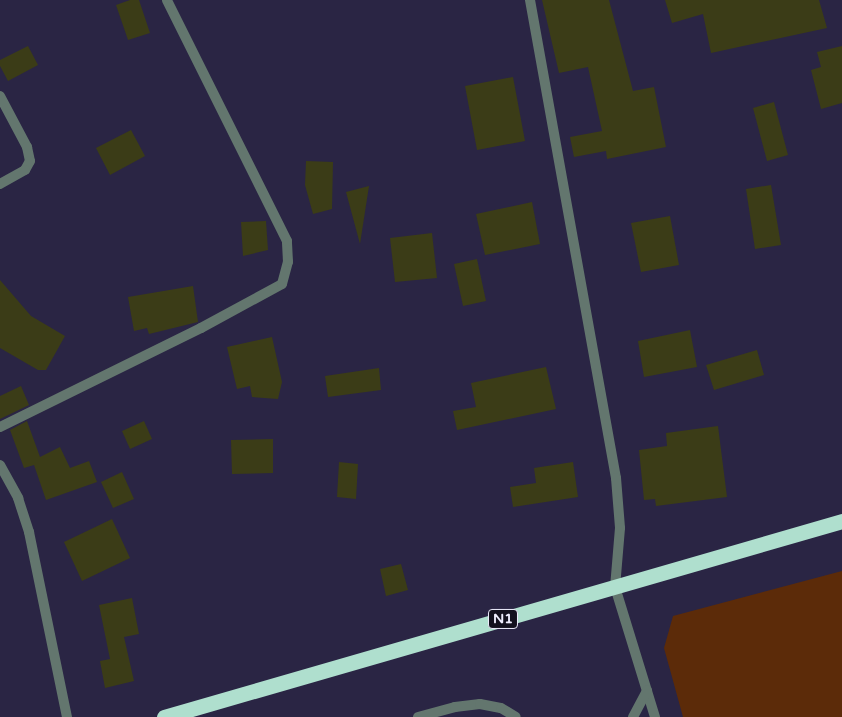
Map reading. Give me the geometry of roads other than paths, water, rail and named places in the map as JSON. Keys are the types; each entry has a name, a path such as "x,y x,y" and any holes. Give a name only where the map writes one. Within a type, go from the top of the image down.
{"highway":[{"name":"N1","path":"164,717 842,521"}],"street":[{"path":"0,427 201,328 282,284 288,262 286,242 167,0"},
{"path":"530,0 616,478 620,528 615,586 655,717"},
{"path":"0,96 27,147 30,162 25,170 0,184"},
{"path":"0,466 18,498 29,532 66,717"},
{"path":"633,717 647,691"},
{"path":"418,717 455,706 480,704 501,708 516,717"}]}
